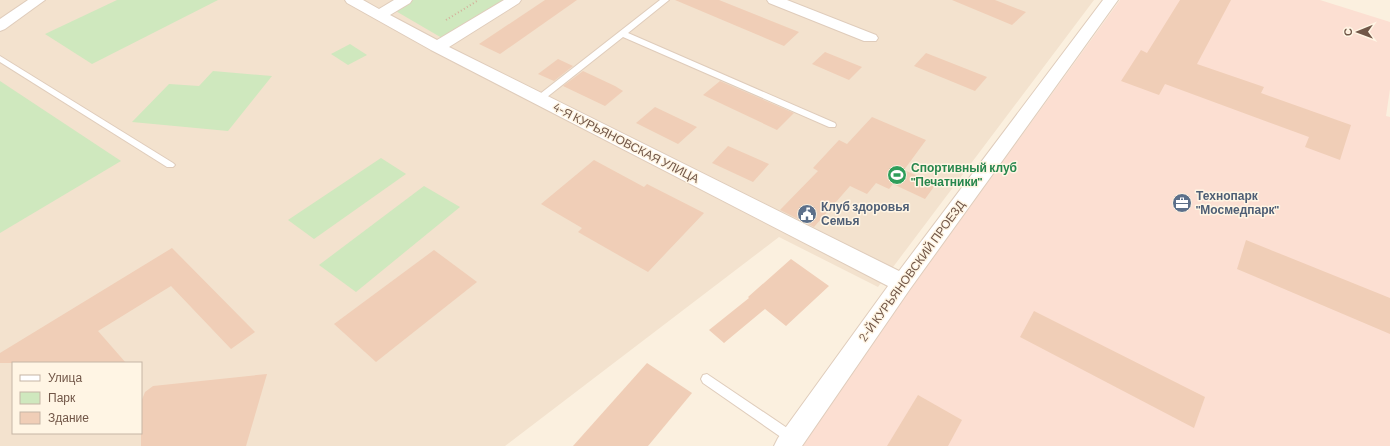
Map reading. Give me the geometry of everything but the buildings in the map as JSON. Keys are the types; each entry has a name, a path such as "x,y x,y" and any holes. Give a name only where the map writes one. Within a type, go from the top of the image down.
{"street":[{"path":"0,26 38,0"},
{"name":"4-Я КУРЬЯНОВСКАЯ УЛИЦА","path":"352,0 380,14 437,47 907,286"},
{"path":"380,14 405,0"},
{"path":"437,47 514,0"},
{"path":"774,0 870,38"},
{"name":"2-Й КУРЬЯНОВСКИЙ ПРОЕЗД","path":"790,442 907,286 1111,0"}],"lane":[{"path":"539,99 624,34 665,0"},
{"path":"624,34 832,125"},
{"path":"0,58 170,165"},
{"path":"707,379 790,442"}],"path":[{"path":"444,21 477,1"}],"shaded area":[{"path":"0,0 1094,0 878,287 779,237 505,446 0,446"},
{"name":"Технопарк \"Мосмедпарк\"","path":"1120,0 1320,0 1390,22 1390,89 1386,116 1390,117 1390,446 797,446"}],"green space":[{"path":"117,0 218,0 92,64 45,34"},
{"path":"412,0 504,0 442,38 394,10"},
{"path":"350,44 367,55 348,65 331,54"},
{"path":"213,71 272,76 228,131 132,122 169,84 199,86"},
{"path":"0,81 121,161 0,233"},
{"path":"381,158 406,174 314,239 288,220"},
{"path":"424,186 460,207 356,292 319,265"}],"place":[{"name":"Спортивный клуб \"Печатники\"","path":"897,175"},
{"name":"Технопарк \"Мосмедпарк\"","path":"1182,203"},
{"name":"Клуб здоровья Семья","path":"807,214"}]}
